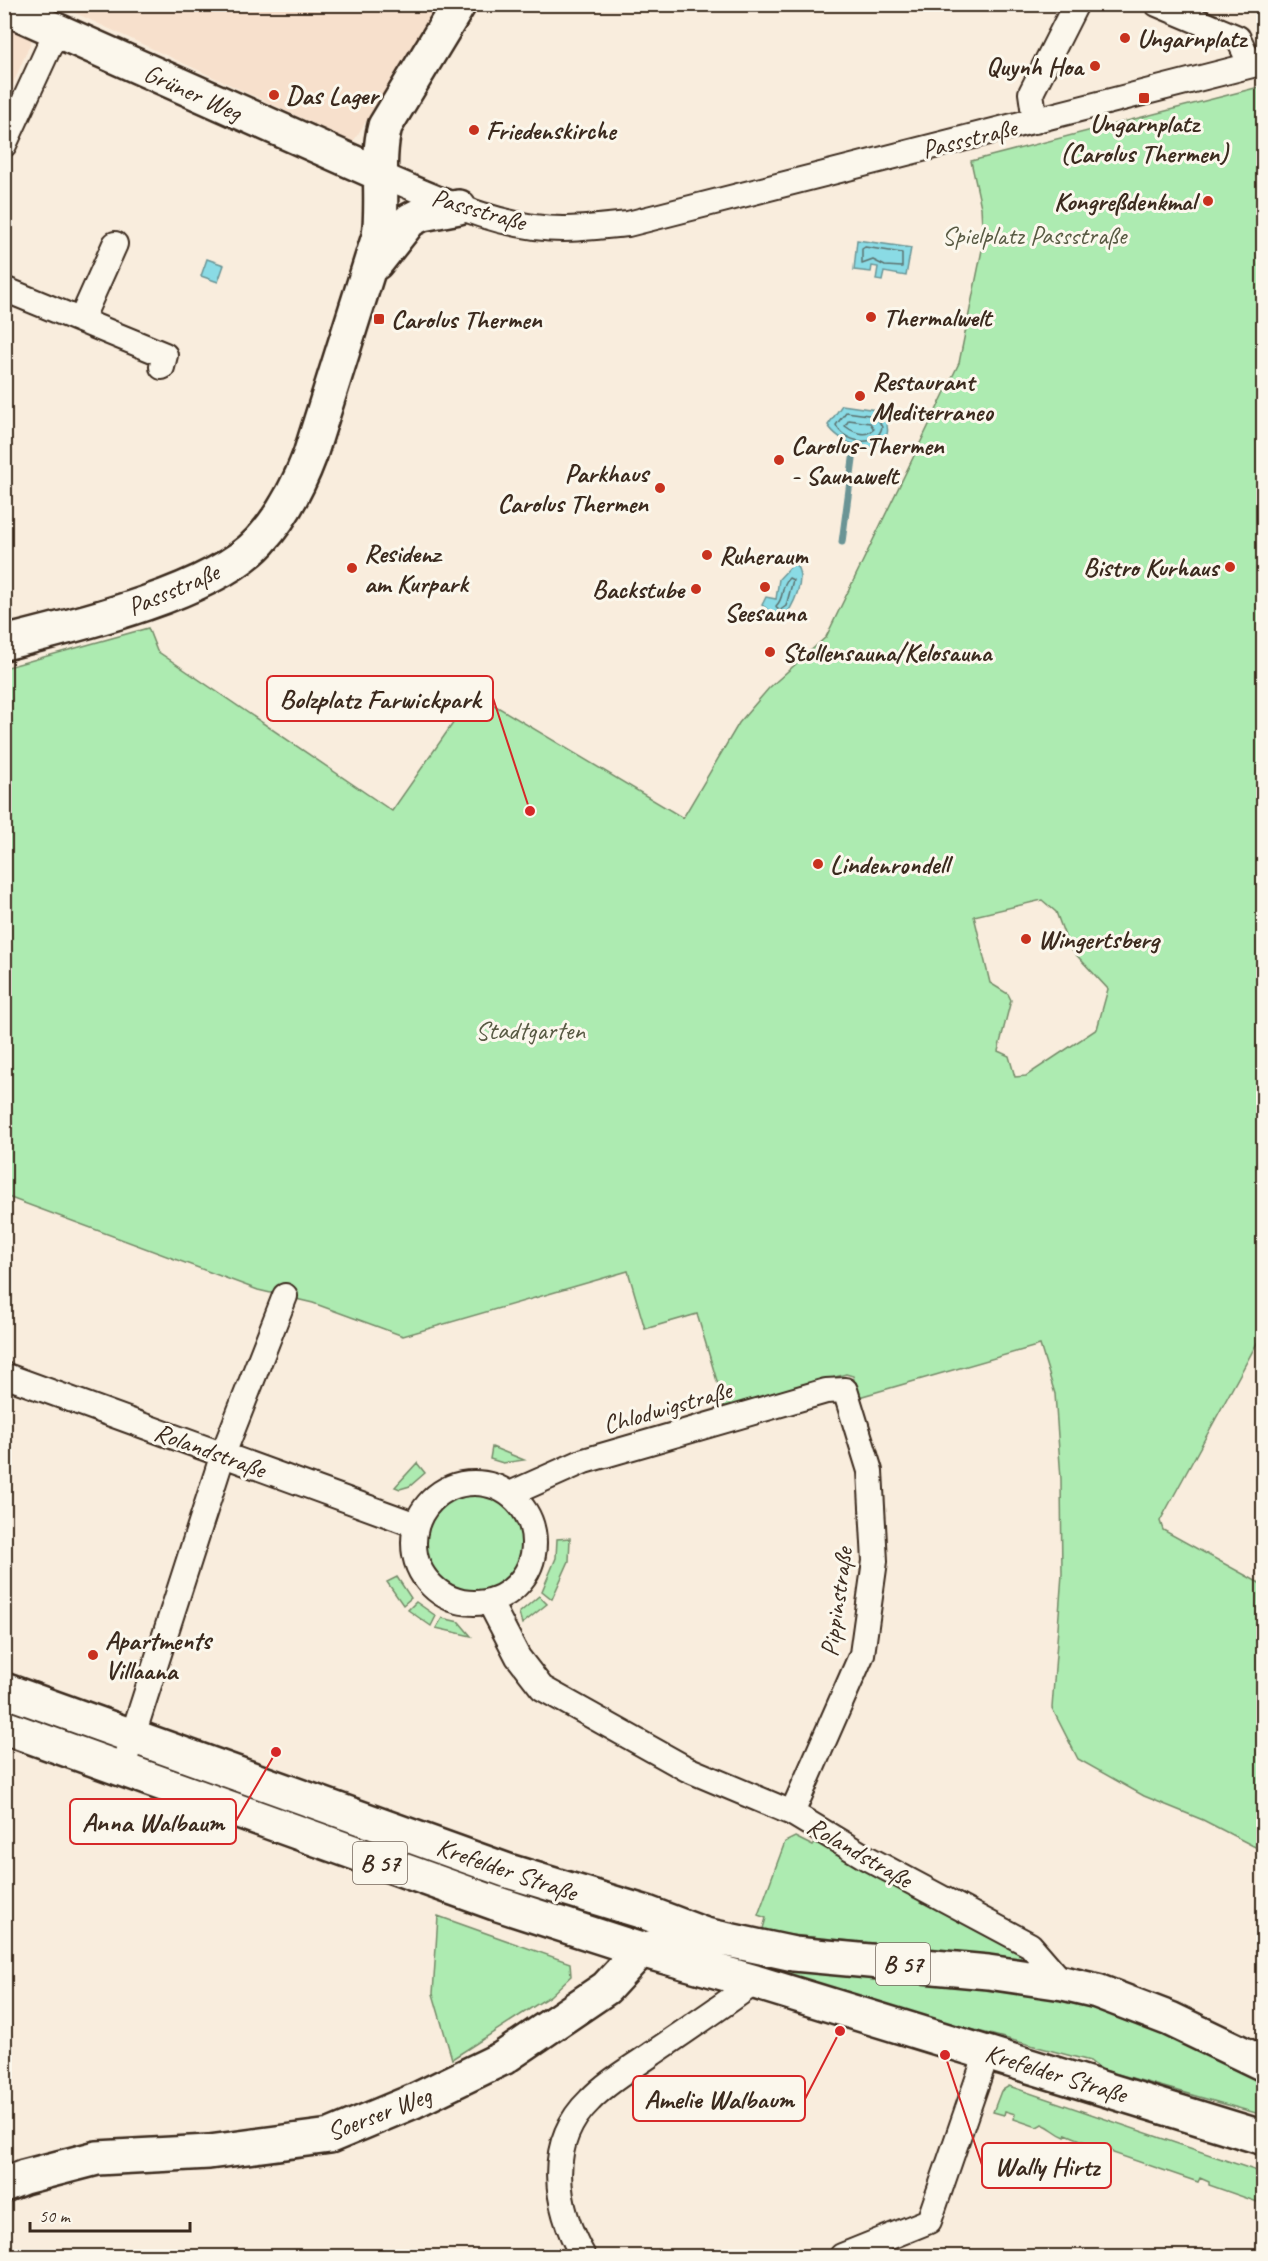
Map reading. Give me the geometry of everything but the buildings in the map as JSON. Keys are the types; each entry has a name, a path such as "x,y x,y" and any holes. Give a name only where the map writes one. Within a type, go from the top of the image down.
{"main road":[{"path":"382,176 382,138 385,126 459,4"},
{"name":"Grüner Weg","path":"4,7 382,176"},
{"name":"Passstraße","path":"4,643 119,612 165,595 231,565 259,543 282,515 298,486 369,271 379,236 382,176"},
{"path":"369,271 410,220 422,214 459,207"},
{"name":"Krefelder Straße","path":"4,1690 508,1871 647,1913 705,1935 794,1954 988,1972 1064,1983"},
{"name":"Krefelder Straße","path":"4,1727 390,1867 640,1950 755,1982 1263,2138"},
{"name":"Krefelder Straße","path":"640,1950 705,1935"},
{"name":"Soerser Weg","path":"4,2185 24,2177 97,2158 209,2152 330,2136 414,2101 502,2058 606,1988 640,1950"},
{"name":"B 57","path":"1064,1983 1097,1991 1170,2019 1263,2064"}],"street":[{"path":"1035,121 1031,93 1076,4"},
{"path":"1157,4 1238,38 1257,63"},
{"path":"4,145 56,32"},
{"name":"Passstraße","path":"382,176 501,221 562,229 628,224 1257,63"},
{"path":"81,320 115,244"},
{"path":"4,289 165,355 162,367"},
{"path":"122,1769 222,1454 285,1296"},
{"name":"Rolandstraße","path":"4,1375 416,1525"},
{"name":"Chlodwigstraße","path":"510,1494 584,1461 825,1391 845,1390"},
{"name":"Pippinstraße","path":"792,1813 862,1654 875,1561 870,1471 845,1390"},
{"path":"479,1482 496,1486 510,1494 524,1508 532,1526 534,1545 531,1564 521,1581 507,1594 489,1601 471,1603 453,1599 437,1590 425,1577 417,1561 414,1543 416,1525 434,1498 447,1488 463,1483 479,1482"},
{"name":"Rolandstraße","path":"489,1601 501,1629 518,1657 542,1688 687,1769 792,1813 867,1858 1030,1945 1064,1983"},
{"path":"583,2256 563,2214 558,2186 563,2146 577,2115 602,2089 755,1982"},
{"path":"842,2256 929,2221 987,2053"}],"shaded area":[{"path":"5,5 47,5 5,102"},
{"path":"58,5 440,5 353,142"}],"green space":[{"name":"Stadtgarten","path":"1263,86 1263,1332 1160,1521 1163,1530 1263,1585 1263,1851 1203,1820 1144,1796 1078,1759 1052,1708 1062,1574 1061,1479 1055,1394 1040,1345 859,1397 853,1376 846,1374 725,1408 697,1314 645,1329 628,1271 403,1336 313,1303 258,1290 5,1196 4,668 148,628 157,651 392,811 474,693 683,818 739,723 769,688 826,637 959,363 983,245 981,207 971,161","holes":["1042,900 1056,912 1069,947 1108,989 1097,1029 1026,1076 1015,1077 1009,1056 998,1051 1011,1000 1008,994 990,983 974,916"]},
{"path":"492,1447 524,1460 503,1463 490,1459"},
{"path":"417,1463 425,1473 410,1486 400,1489 395,1487"},
{"path":"473,1492 492,1496 509,1507 520,1524 524,1543 520,1562 509,1579 492,1590 473,1594 454,1590 437,1579 426,1562 422,1543 426,1524 437,1507 454,1496"},
{"path":"570,1538 569,1561 552,1599 542,1591 556,1558 557,1539"},
{"path":"397,1577 411,1598 403,1605 387,1582"},
{"path":"539,1596 547,1604 522,1624 519,1613"},
{"path":"416,1602 436,1616 431,1626 408,1610"},
{"path":"442,1618 459,1622 471,1636 436,1628"},
{"path":"795,1837 813,1846 818,1840 1024,1955 1020,1958 762,1932 766,1918 758,1915 785,1842"},
{"path":"438,1916 570,1963 571,1976 550,1996 452,2059 433,1994"},
{"path":"729,1960 829,1973 980,1986 1080,2004 1163,2031 1263,2083 1263,2115 1100,2069 1090,2061 915,2014 909,2018"},
{"path":"1009,2086 1263,2173 1263,2204 1209,2185 1209,2182 1200,2178 1198,2182 1113,2153 1111,2148 1102,2145 1100,2148 1066,2134 1065,2137 1042,2124 1037,2127 1014,2119 1015,2114 1005,2111 1004,2115 993,2112 1001,2091"}],"water":[{"path":"857,240 911,248 906,276 884,272 882,281 876,280 878,267 872,266 871,272 854,270"},
{"path":"207,259 224,265 218,282 201,276"},
{"path":"842,405 883,411 888,431 882,442 867,448 858,446 833,431 828,425"},
{"path":"794,563 800,576 797,593 790,609 781,621 762,605 766,597 776,599 779,579"}],"waterway":[{"path":"842,542 853,459"}],"place":[{"name":"Ungarnplatz","path":"1125,38"},
{"name":"Quynh Hoa","path":"1095,66"},
{"name":"Das Lager","path":"274,95"},
{"name":"Ungarnplatz (Carolus Thermen)","path":"1144,98"},
{"name":"Friedenskirche","path":"474,130"},
{"name":"Kongreßdenkmal","path":"1208,201"},
{"name":"Thermalwelt","path":"871,317"},
{"name":"Carolus Thermen","path":"379,319"},
{"name":"Restaurant Mediterraneo","path":"860,396"},
{"name":"Carolus-Thermen - Saunawelt","path":"779,460"},
{"name":"Parkhaus Carolus Thermen","path":"660,488"},
{"name":"Ruheraum","path":"707,555"},
{"name":"Bistro Kurhaus","path":"1230,567"},
{"name":"Residenz am Kurpark","path":"352,568"},
{"name":"Seesauna","path":"765,587"},
{"name":"Backstube","path":"696,589"},
{"name":"Stollensauna/Kelosauna","path":"770,652"},
{"name":"Bolzplatz Farwickpark","path":"530,811"},
{"name":"Lindenrondell","path":"818,864"},
{"name":"Wingertsberg","path":"1026,939"},
{"name":"Apartments Villaana","path":"93,1655"},
{"name":"Anna Walbaum","path":"276,1752"},
{"name":"Amelie Walbaum","path":"840,2031"},
{"name":"Wally Hirtz","path":"945,2055"}],"park label":[{"name":"Spielplatz Passstraße","path":"1034,235"}]}
